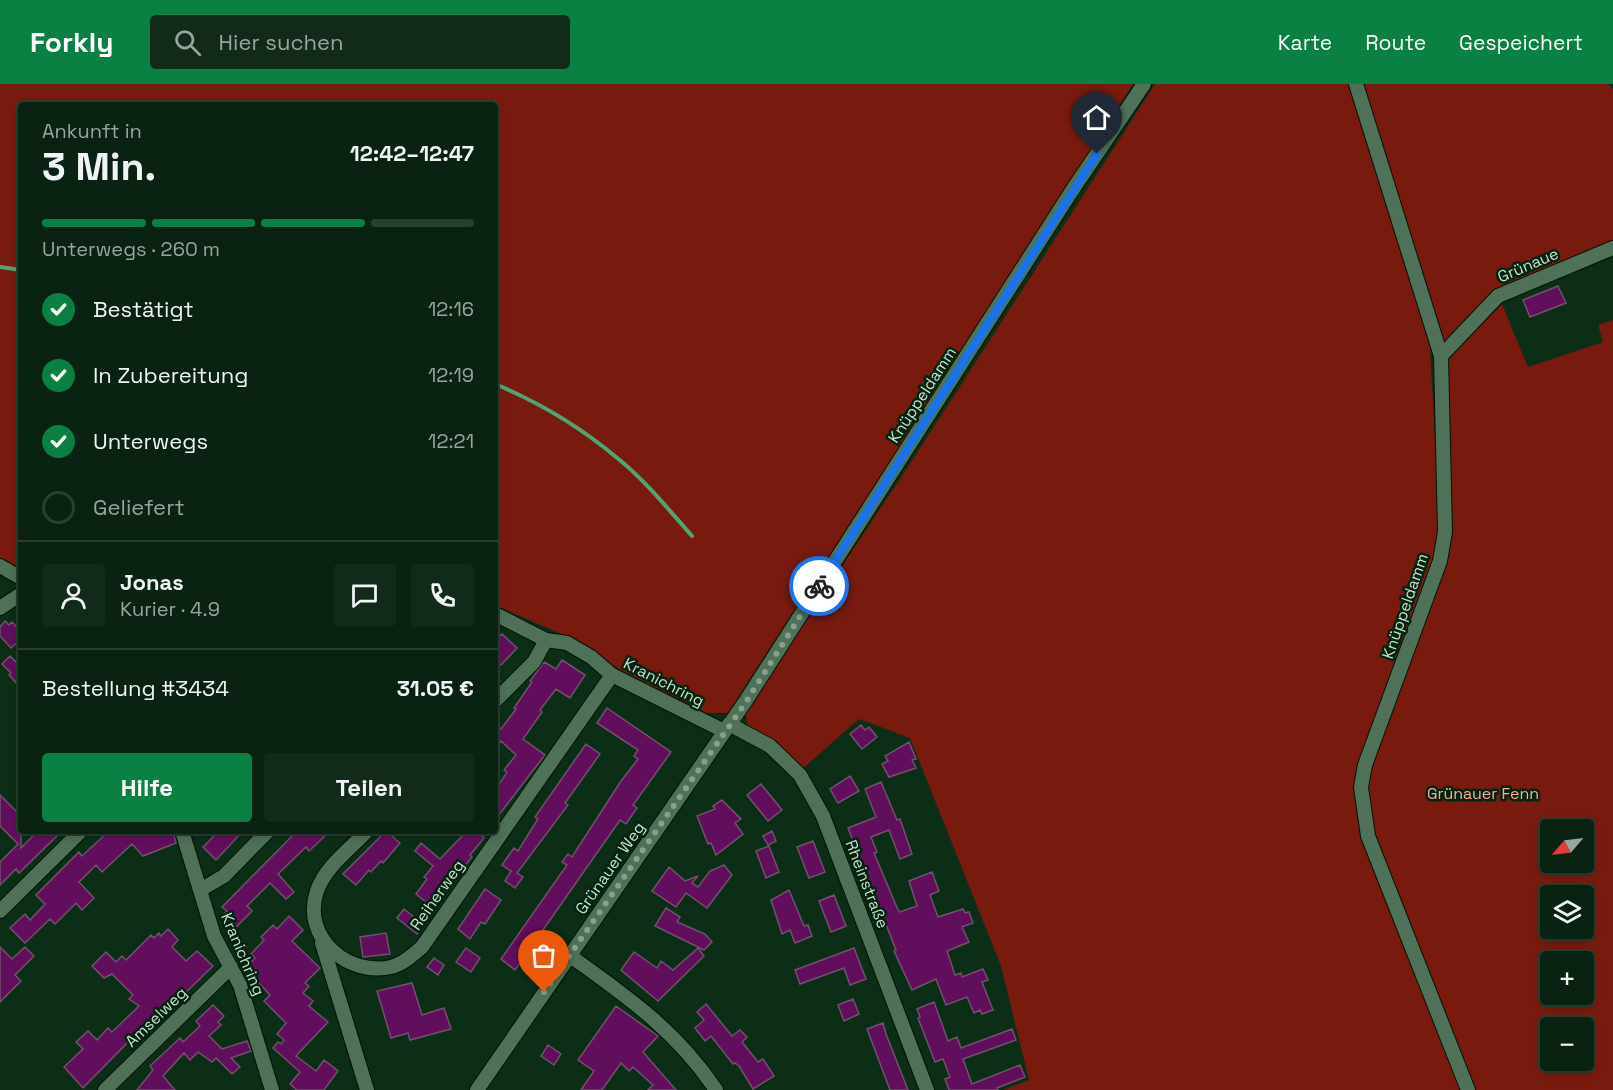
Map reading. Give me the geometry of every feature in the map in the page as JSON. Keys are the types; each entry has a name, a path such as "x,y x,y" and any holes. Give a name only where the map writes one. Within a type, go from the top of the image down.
{"street":[{"name":"Knüppeldamm","path":"727,728 1073,189 1144,84"},
{"name":"Knüppeldamm","path":"1356,84 1441,356 1445,532 1440,561 1365,765 1361,787 1363,818 1371,845 1468,1090"},
{"name":"Grünaue","path":"1441,356 1498,296 1613,248"},
{"path":"0,566 18,576"},
{"path":"0,608 18,596"},
{"name":"Kranichring","path":"498,616 546,640 567,643 591,657 612,675 727,728"},
{"path":"498,698 534,662 546,640"},
{"name":"Reiherweg","path":"319,935 335,954 362,969 394,967 410,958 422,947 612,675"},
{"name":"Grünauer Weg","path":"477,1090 727,728"},
{"name":"Rheinstraße","path":"727,728 770,746 800,775 823,816 927,1090"},
{"path":"0,911 78,834"},
{"name":"Kranichring","path":"183,834 214,936 240,985 272,1090"},
{"path":"200,890 224,876 265,834"},
{"path":"364,834 323,878 316,892 315,916 367,1090"},
{"path":"569,955 666,1028 686,1049 716,1090"},
{"name":"Amselweg","path":"105,1090 231,967"}],"green space":[{"path":"0,84 1133,84 728,713 707,713 623,672 594,651 568,637 498,606 498,102 18,102 18,569 0,561"},
{"path":"1155,84 1349,84 1378,169 1430,347 1440,533 1437,549 1356,790 1357,817 1363,838 1462,1090 1003,1090 1029,1080 1001,966 910,738 859,719 801,770 772,742 748,727 745,712 906,470"},
{"path":"1362,84 1608,84 1613,89 1613,240 1494,291 1444,342"},
{"name":"Grünauer Fenn","path":"1502,304 1528,367 1603,342 1598,325 1613,320 1613,1090 1475,1090 1374,835 1366,788 1372,761 1447,561 1453,532 1446,364 1449,358"}],"building":[{"path":"1558,286 1566,303 1530,317 1523,300"},
{"path":"5,621 9,625 12,622 18,628 18,642 11,648 0,636 0,627"},
{"path":"502,634 517,648 501,665 498,662 498,638"},
{"path":"10,656 18,664 18,685 9,675 11,673 2,664"},
{"path":"562,660 585,675 570,698 556,689 540,710 542,712 523,739 545,755 498,816 498,786 507,772 504,770 516,755 501,741 498,744 498,726 501,729 516,709 514,708 532,682 530,681 544,662 556,669"},
{"path":"607,708 671,752 633,805 637,808 626,824 620,820 515,970 501,959 567,865 562,862 568,854 572,857 621,781 638,759 634,756 638,750 597,723"},
{"path":"861,725 865,730 869,727 877,737 862,749 850,734"},
{"path":"909,742 916,759 912,760 916,768 889,777 882,764 888,761 885,756"},
{"path":"586,744 600,754 565,803 568,805 517,873 523,877 515,888 505,881 511,871 502,865 514,848 518,851 538,819 535,817"},
{"path":"850,776 859,791 838,803 830,789"},
{"path":"881,782 897,820 900,819 912,854 900,859 889,830 871,837 877,852 874,853 898,910 900,912 917,906 909,881 932,872 939,891 930,895 938,917 963,909 965,913 969,912 973,923 962,927 969,942 947,951 955,975 961,973 962,977 983,969 988,980 982,982 993,1010 982,1014 980,1010 974,1013 967,997 946,1005 936,979 912,990 894,951 896,950 848,828 876,817 865,789"},
{"path":"761,784 782,810 768,821 747,795"},
{"path":"0,795 18,813 21,848 35,834 59,834 19,873 16,869 0,885 0,862 18,844 0,826"},
{"path":"722,800 741,819 735,823 743,834 716,855 711,843 708,844 697,816 715,809 713,806"},
{"path":"772,831 776,841 768,845 763,836"},
{"path":"106,834 174,834 176,843 143,856 132,844 102,872 96,865 79,882 94,898 82,910 76,903 55,924 50,919 25,943 10,928 25,914 30,920 45,904 36,895 79,852 82,856"},
{"path":"216,834 240,834 216,860 203,847"},
{"path":"294,834 321,834 324,837 309,851 306,847 278,874 294,892 286,899 270,883 247,906 252,911 235,928 222,916 227,911 222,907"},
{"path":"383,834 390,834 400,843 383,863 381,861 371,872 369,870 356,885 343,874"},
{"path":"464,834 484,834 484,838 470,855 472,857 438,899 441,901 434,909 416,894 427,879 424,877 433,866 415,851 421,843 440,859"},
{"path":"813,841 825,872 809,878 797,847"},
{"path":"769,846 779,872 766,878 756,851"},
{"path":"724,865 732,875 707,908 686,893 676,907 652,891 669,867 685,881 698,876 692,883 698,887 710,871"},
{"path":"485,889 501,900 485,924 481,922 470,939 458,929"},
{"path":"789,890 804,926 808,925 812,936 795,943 790,930 782,934 771,900"},
{"path":"834,895 846,926 831,932 819,901"},
{"path":"666,908 680,917 677,922 705,934 712,942 704,950 655,926"},
{"path":"404,909 424,925 417,934 397,918"},
{"path":"289,916 303,930 292,941 320,968 305,983 309,986 303,993 313,1001 309,1006 328,1022 296,1056 316,1071 324,1060 338,1071 324,1090 297,1090 290,1084 300,1072 273,1048 278,1042 281,1044 284,1040 277,1034 286,1023 264,1001 270,995 245,968 255,958 251,954 264,940 261,937 273,925 277,929"},
{"path":"168,929 178,940 172,947 186,961 197,951 213,966 136,1041 132,1038 83,1088 64,1067 83,1049 76,1042 88,1031 97,1040 108,1028 112,1032 139,1006 129,999 133,995 112,974 104,978 92,966 106,952 116,962 122,956 126,960 151,935 154,938 159,933 161,936"},
{"path":"386,933 390,954 363,957 360,937"},
{"path":"0,947 12,959 25,947 34,956 15,975 21,981 0,1002"},
{"path":"466,948 480,958 471,972 456,962"},
{"path":"698,948 704,956 658,1001 621,970 634,952 657,968 661,961 673,970"},
{"path":"854,948 866,979 850,985 844,968 800,984 795,970"},
{"path":"434,958 444,965 438,975 427,967"},
{"path":"412,983 422,1015 444,1008 451,1029 410,1040 408,1033 391,1038 377,991"},
{"path":"853,999 859,1014 844,1021 838,1005"},
{"path":"934,1002 948,1041 957,1037 961,1048 1012,1029 1016,1040 963,1059 972,1084 1020,1065 1025,1077 997,1088 998,1090 949,1090 945,1079 950,1077 943,1059 935,1062 918,1018 920,1017 917,1009"},
{"path":"706,1004 732,1036 740,1030 747,1037 742,1042 758,1062 763,1059 774,1076 753,1089 739,1066 733,1064 711,1036 705,1041 695,1028 704,1020 697,1012"},
{"path":"213,1005 224,1016 218,1022 221,1025 209,1036 222,1049 247,1041 251,1051 231,1058 240,1067 232,1074 216,1058 212,1062 198,1052 190,1060 184,1053 163,1076 175,1090 137,1090 153,1070 150,1066 180,1038 183,1042 200,1026 196,1021"},
{"path":"616,1006 658,1036 643,1052 676,1090 648,1090 653,1085 633,1067 629,1071 621,1063 602,1090 581,1090 594,1071 578,1060"},
{"path":"883,1023 908,1090 890,1090 867,1029"},
{"path":"548,1045 561,1054 554,1065 541,1056"}],"waterway":[{"path":"0,267 18,270"},
{"path":"498,385 558,416 588,435 627,466 692,536"}],"way so far":[{"path":"544,992 746,702 819,586"}],"route":[{"path":"819,586 1097,154"}]}
